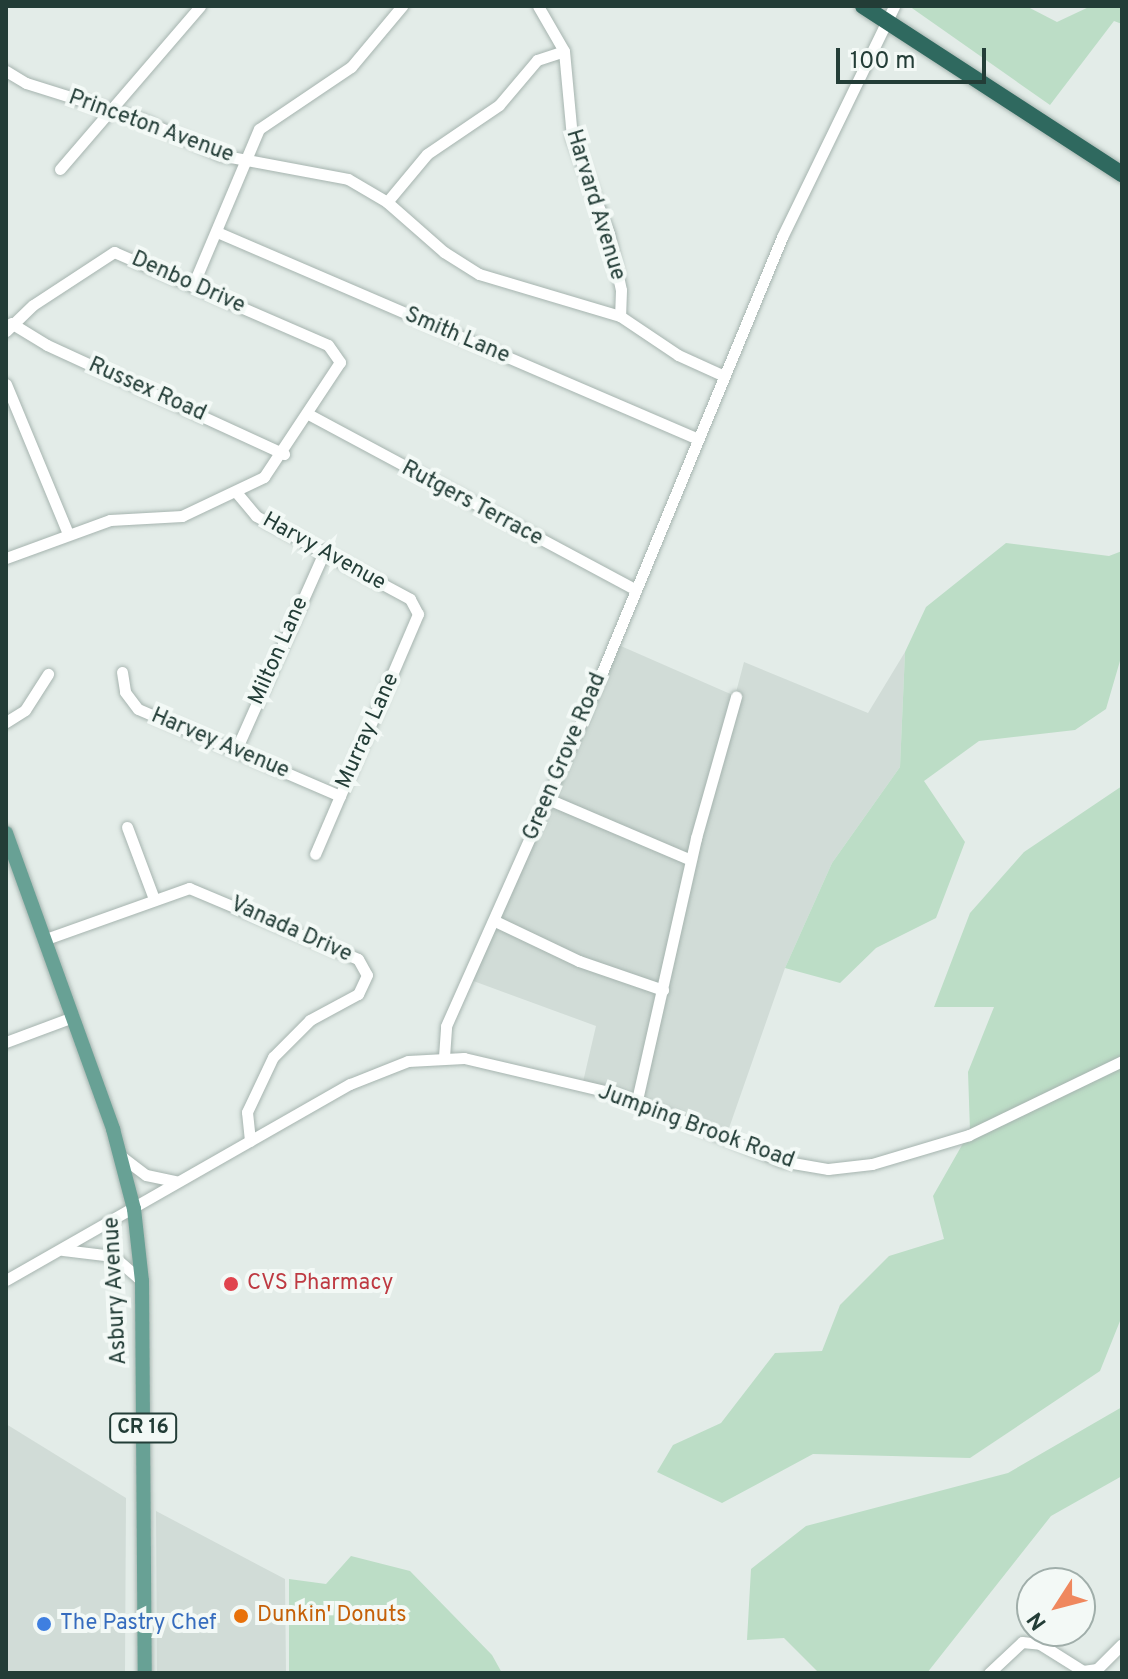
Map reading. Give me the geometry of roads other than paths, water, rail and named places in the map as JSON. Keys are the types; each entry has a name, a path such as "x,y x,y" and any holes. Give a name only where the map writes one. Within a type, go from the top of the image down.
{"highway":[{"path":"863,6 890,13 1122,174"}],"main road":[{"name":"Asbury Avenue","path":"6,833 122,1157 134,1209 142,1281 145,1673"}],"street":[{"path":"60,169 113,112 200,6"},
{"path":"193,285 259,129 351,67 402,6"},
{"name":"Harvard Avenue","path":"538,6 564,51 572,138 609,234 621,290 620,316"},
{"name":"Green Grove Road","path":"444,1057 446,1026 548,799 827,136 890,13"},
{"path":"387,202 427,154 499,105 537,60 564,51"},
{"name":"Princeton Avenue","path":"6,71 26,83 247,161 338,176 387,202 444,252 479,274 620,316 678,355 724,376"},
{"name":"Smith Lane","path":"217,232 698,439"},
{"name":"Denbo Drive","path":"8,327 114,252 328,345 339,355 340,367 310,415"},
{"name":"Russex Road","path":"8,327 284,454"},
{"path":"6,384 68,534"},
{"path":"6,558 110,520 182,516 236,492 272,472 310,415"},
{"name":"Rutgers Terrace","path":"310,415 636,590"},
{"name":"Harvy Avenue","path":"236,492 256,516 410,599 416,607"},
{"name":"Milton Lane","path":"236,750 324,552"},
{"name":"Murray Lane","path":"315,854 412,633 416,607"},
{"name":"Harvey Avenue","path":"122,672 125,692 138,709 340,796"},
{"path":"6,722 25,710 48,674"},
{"path":"637,1100 691,860 736,697"},
{"path":"548,799 691,860"},
{"path":"127,827 154,899"},
{"name":"Vanada Drive","path":"46,939 182,889 204,892 353,956 365,968 366,983 358,994 310,1020 273,1057 247,1112 250,1141"},
{"path":"495,921 579,961 663,990"},
{"path":"6,1042 73,1017"},
{"path":"6,1280 134,1209 175,1181 373,1073 444,1057"},
{"name":"Jumping Brook Road","path":"444,1057 492,1063 637,1100 781,1161 840,1169 969,1135 1122,1061"},
{"path":"122,1157 146,1175 175,1181"},
{"path":"62,1250 113,1256 142,1281"},
{"path":"989,1673 1022,1642 1036,1643 1083,1671 1097,1669 1122,1644"}],"place":[{"name":"CVS Pharmacy","path":"231,1284"},
{"name":"Dunkin' Donuts","path":"241,1616"},
{"name":"The Pastry Chef","path":"44,1624"}]}
